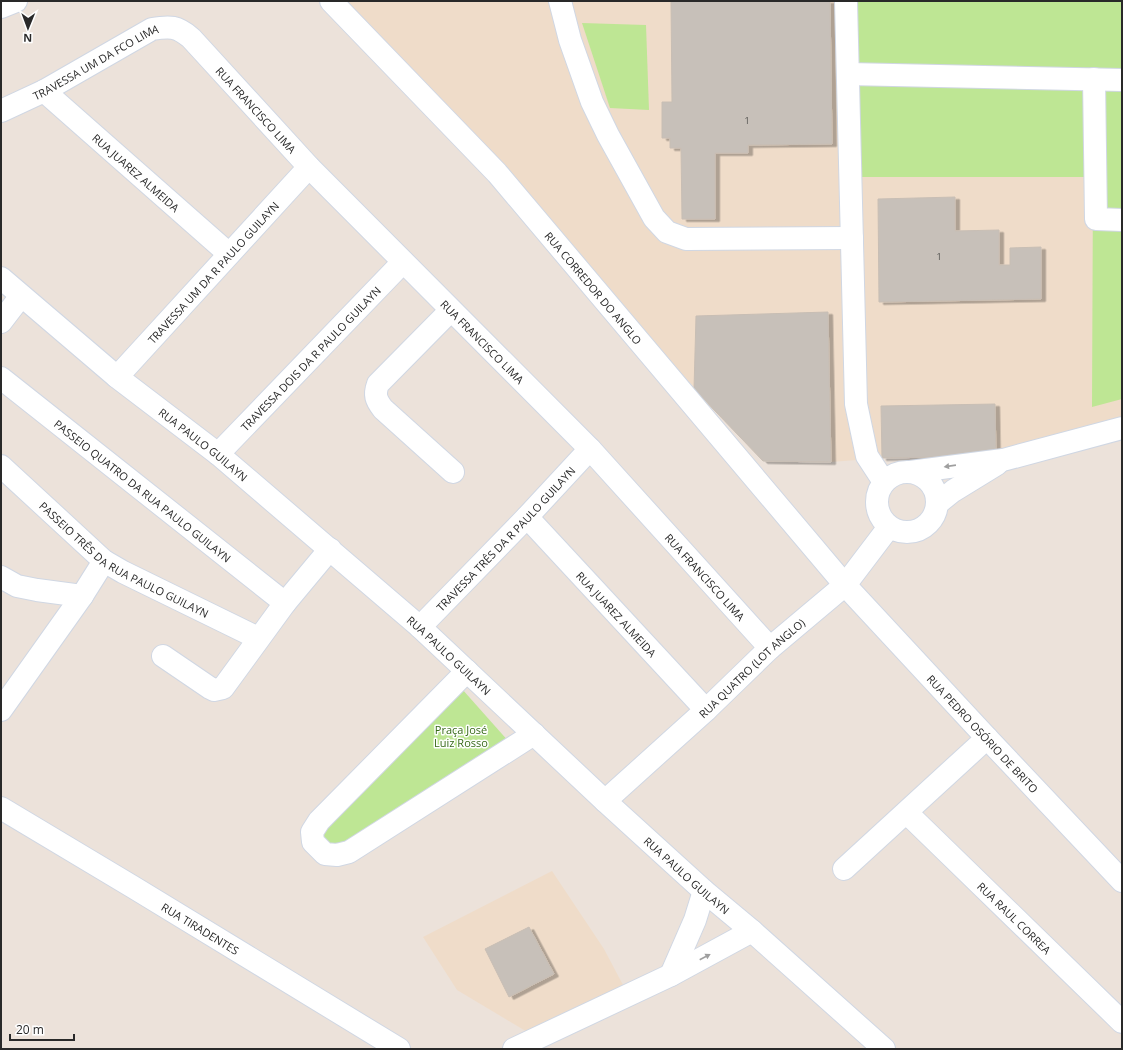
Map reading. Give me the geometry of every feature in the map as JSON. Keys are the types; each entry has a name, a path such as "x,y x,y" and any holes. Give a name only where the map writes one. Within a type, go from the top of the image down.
{"street":[{"path":"1,7 16,1"},
{"name":"RUA CORREDOR DO ANGLO","path":"331,1 497,173 844,585"},
{"path":"560,1 570,40 592,102 654,218 667,232 686,239 852,238"},
{"path":"846,1 856,404 867,456 884,482"},
{"name":"TRAVESSA UM DA FCO LIMA","path":"1,111 44,91 152,29 170,27 182,30 191,38"},
{"name":"RUA FRANCISCO LIMA","path":"191,38 309,167 590,449 770,648"},
{"path":"848,74 1122,80"},
{"path":"1094,79 1096,219 1122,220"},
{"name":"RUA JUAREZ ALMEIDA","path":"44,91 229,254"},
{"name":"TRAVESSA UM DA R PAULO GUILAYN","path":"117,377 309,167"},
{"name":"TRAVESSA DOIS DA R PAULO GUILAYN","path":"218,454 403,262"},
{"name":"RUA PAULO GUILAYN","path":"1,278 117,377 218,454 420,627 605,801 704,891 884,1049"},
{"path":"1,322 21,296"},
{"path":"451,310 378,384 375,392 377,401 383,409 453,472"},
{"name":"PASSEIO QUATRO DA RUA PAULO GUILAYN","path":"1,378 285,603"},
{"path":"910,472 923,477 933,486 937,494 938,503 932,521 925,527 917,531 898,531 889,526 882,519 878,510 877,500 884,482 900,472 1003,460 1122,428"},
{"name":"TRAVESSA TRÊS DA R PAULO GUILAYN","path":"420,627 527,517 590,449"},
{"path":"938,503 953,491 1003,460"},
{"name":"PASSEIO TRÊS DA RUA PAULO GUILAYN","path":"1,466 104,561 123,572 258,638"},
{"name":"RUA JUAREZ ALMEIDA","path":"527,517 706,710"},
{"name":"RUA QUATRO (LOT ANGLO)","path":"605,801 706,710 770,648 844,585 889,526"},
{"path":"162,656 210,688 214,690 223,688 258,638 330,549"},
{"path":"1,710 82,596 104,561"},
{"path":"1,577 17,586 82,596"},
{"name":"RUA PEDRO OSÓRIO DE BRITO","path":"844,585 1122,880"},
{"path":"467,671 319,821 312,832 313,842 325,854 337,855 349,852 534,734"},
{"path":"844,869 907,813 987,738"},
{"name":"RUA TIRADENTES","path":"1,808 399,1049"},
{"name":"RUA RAUL CORREA","path":"907,813 1122,1022"},
{"path":"671,975 695,920 704,891"},
{"path":"514,1049 671,975 752,932"}],"shaded area":[{"path":"333,1 1122,1 1122,420 996,456 882,458 831,462 763,461"},
{"path":"552,871 604,949 623,985 529,1033 457,990 423,937"}],"green space":[{"path":"856,1 1122,1 1122,399 1092,407 1093,177 860,177"},
{"path":"582,23 646,25 649,110 610,108"},
{"name":"Praça José Luiz Rosso","path":"462,689 510,743 344,843 329,843 320,833"}],"building":[{"path":"671,1 830,1 832,144 748,145 748,153 715,153 715,219 682,219 681,148 670,148 670,138 662,138 662,102 672,102"},
{"path":"955,197 955,231 999,230 999,265 1010,265 1010,248 1041,247 1041,299 879,302 878,199"},
{"path":"828,312 831,462 763,461 694,389 696,316"},
{"path":"995,404 996,456 882,458 881,406"},
{"path":"529,927 554,974 509,997 485,949"}]}
